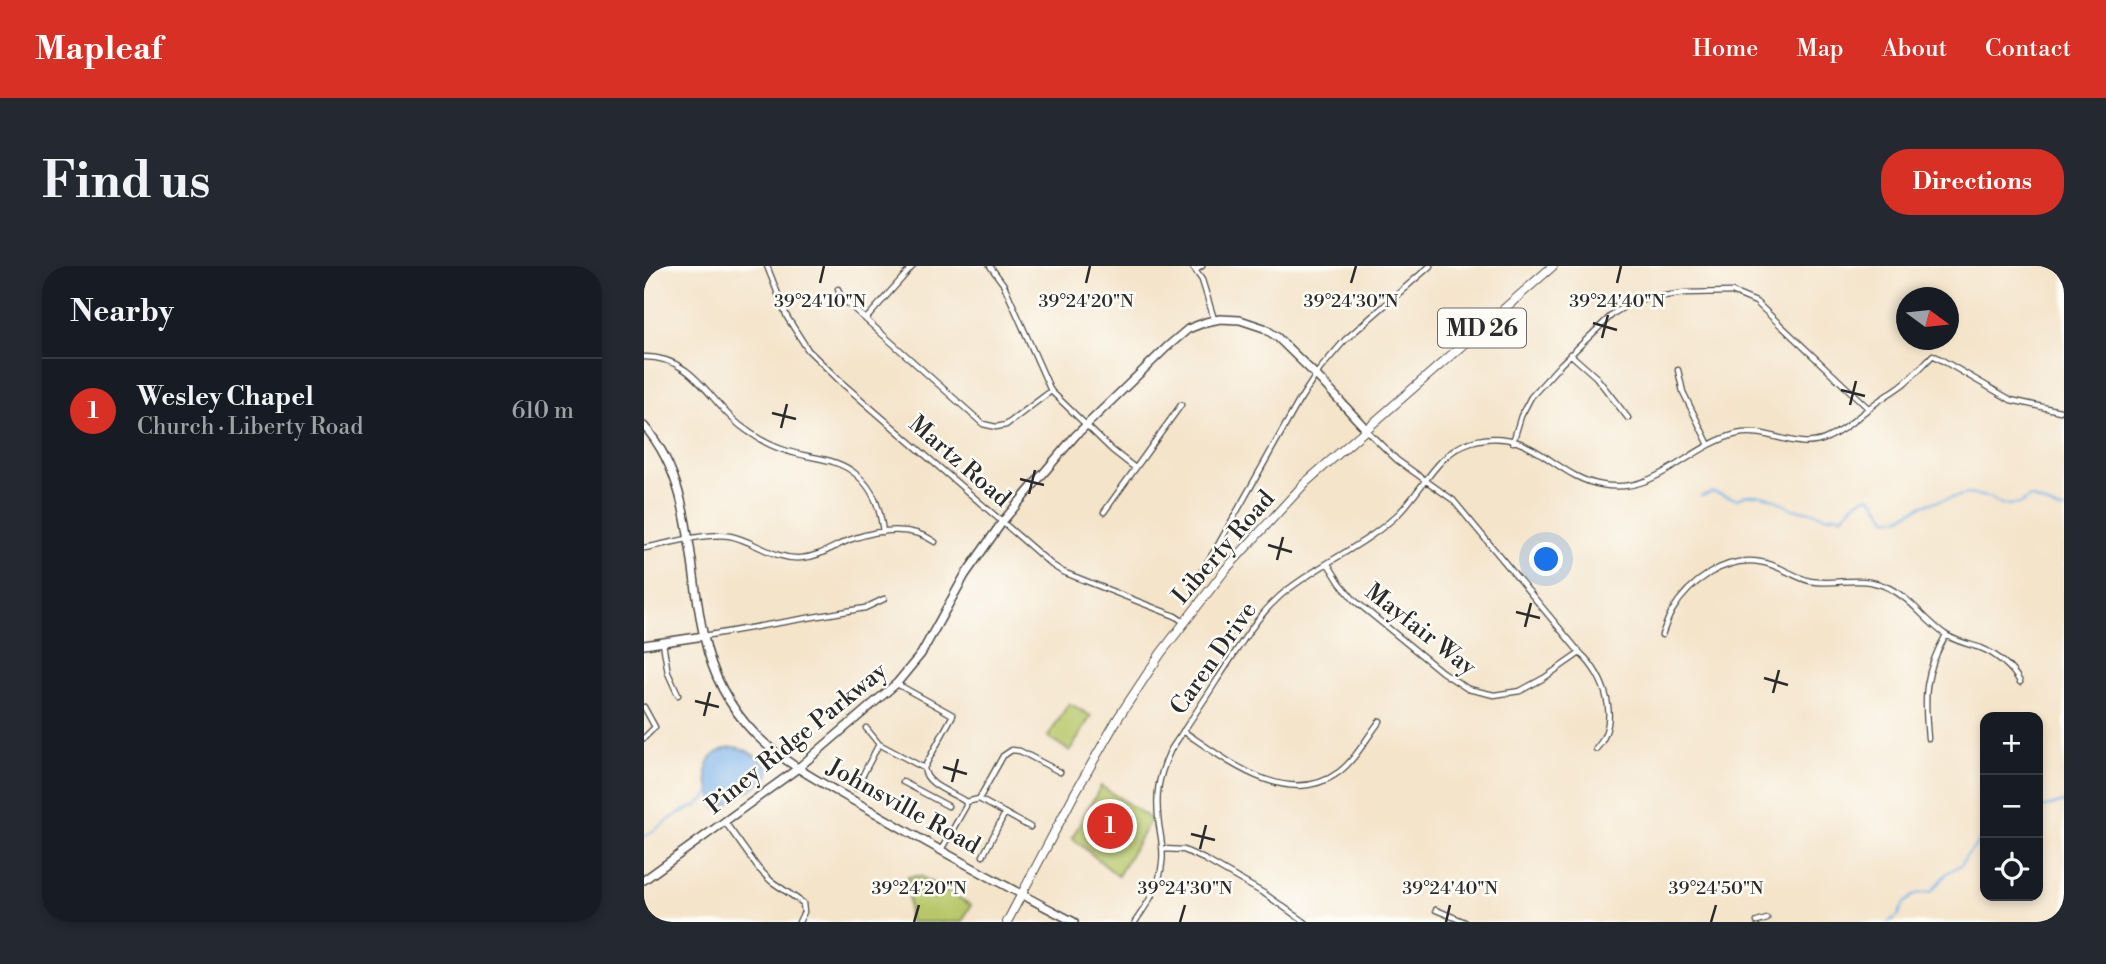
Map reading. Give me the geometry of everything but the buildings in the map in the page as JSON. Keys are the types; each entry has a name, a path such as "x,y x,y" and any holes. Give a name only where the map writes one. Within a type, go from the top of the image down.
{"main road":[{"name":"Liberty Road","path":"1007,922 1106,738 1136,689 1226,569 1312,477 1553,266"}],"street":[{"name":"Martz Road","path":"767,266 787,317 808,350 842,383 1003,521 1063,572 1175,616 1184,622"},
{"path":"866,319 913,266"},
{"path":"990,266 1004,285 1051,391 1112,450 1135,468"},
{"path":"1202,266 1194,268 1208,294 1214,319 1240,320 1264,328 1277,337 1397,460 1457,505 1596,670 1607,697 1606,726 1602,741 1595,749"},
{"path":"1194,583 1316,375 1345,340 1430,266"},
{"path":"838,289 845,301 983,424 996,427 1006,425 1051,391"},
{"path":"1513,442 1521,416 1531,397 1614,313 1634,301 1685,293 1731,292 1748,298 1765,310 1868,408"},
{"name":"Piney Ridge Parkway","path":"644,880 797,768 897,683 921,654 965,575 1003,521 1086,425 1179,336 1196,325 1214,319"},
{"path":"1570,355 1596,377 1628,418"},
{"name":"Caren Drive","path":"1135,922 1156,888 1161,873 1163,849 1157,800 1158,781 1170,751 1262,614 1294,585 1388,523 1407,505 1441,462 1461,446 1486,440 1513,442 1538,450 1580,478 1600,485 1627,486 1651,480 1709,445 1737,434 1762,434 1801,443 1815,443 1846,427 1905,383 1933,355 2011,400 2060,411"},
{"path":"644,357 669,360 688,371 734,421 766,442 788,451 830,460 850,469 865,482 877,501 883,531"},
{"path":"1678,370 1683,392 1709,445"},
{"path":"1104,512 1181,405"},
{"name":"Johnsville Road","path":"644,426 656,441 676,479 704,636 720,685 734,709 756,734 797,768 1021,895 1074,922"},
{"path":"644,548 716,536 731,537 775,555 801,558 817,555 851,539 883,531 911,532 935,542"},
{"path":"1662,635 1671,613 1688,591 1721,567 1746,561 1760,562 1811,581 1865,581 1884,586 1907,599 1927,621 1946,635 1993,655 2014,672 2020,682"},
{"name":"Mayfair Way","path":"1328,564 1354,600 1468,690 1494,695 1520,691 1580,653"},
{"path":"644,645 865,608 884,599"},
{"path":"1928,738 1924,698 1937,650 1946,635"},
{"path":"663,643 668,673 678,695"},
{"path":"897,683 953,715 924,768"},
{"path":"644,706 655,727 644,738"},
{"path":"1183,731 1246,770 1278,783 1298,786 1318,782 1342,769 1380,721"},
{"path":"866,727 879,744 924,768 928,779 934,783 966,802 979,799 1030,827"},
{"path":"856,788 879,744"},
{"path":"979,799 1003,756 1012,750 1020,751 1060,772"},
{"path":"903,782 948,806"},
{"path":"928,795 934,783"},
{"path":"941,850 966,802"},
{"path":"983,856 1005,813"},
{"path":"725,822 758,868 771,881 803,903 799,922"},
{"path":"1163,849 1184,850 1204,859 1265,894 1306,922"},
{"path":"1436,910 1465,922"},
{"path":"1757,922 1767,919"}],"green space":[{"path":"1069,703 1091,716 1070,751 1048,737"},
{"path":"1101,786 1151,819 1118,876 1072,838"},
{"path":"920,876 971,905 962,922 909,922 908,877"}],"water":[{"path":"731,747 752,754 769,767 770,771 767,779 719,809 715,807 709,788 708,763 720,751"}],"waterway":[{"path":"1701,496 1713,492 1737,499 1746,495 1762,495 1792,509 1828,517 1842,517 1854,504 1870,496 1887,518 1897,519 1923,505 1967,494 1989,497 2001,505 2020,504 2030,497 2064,510"},
{"path":"644,837 681,812 697,806 711,792"},
{"path":"2043,808 2064,802"},
{"path":"1888,922 1898,916 1904,903 1916,894 1931,892 1947,873 1962,864 1982,838"}],"place":[{"name":"Wesley Chapel","path":"1110,826"}]}
